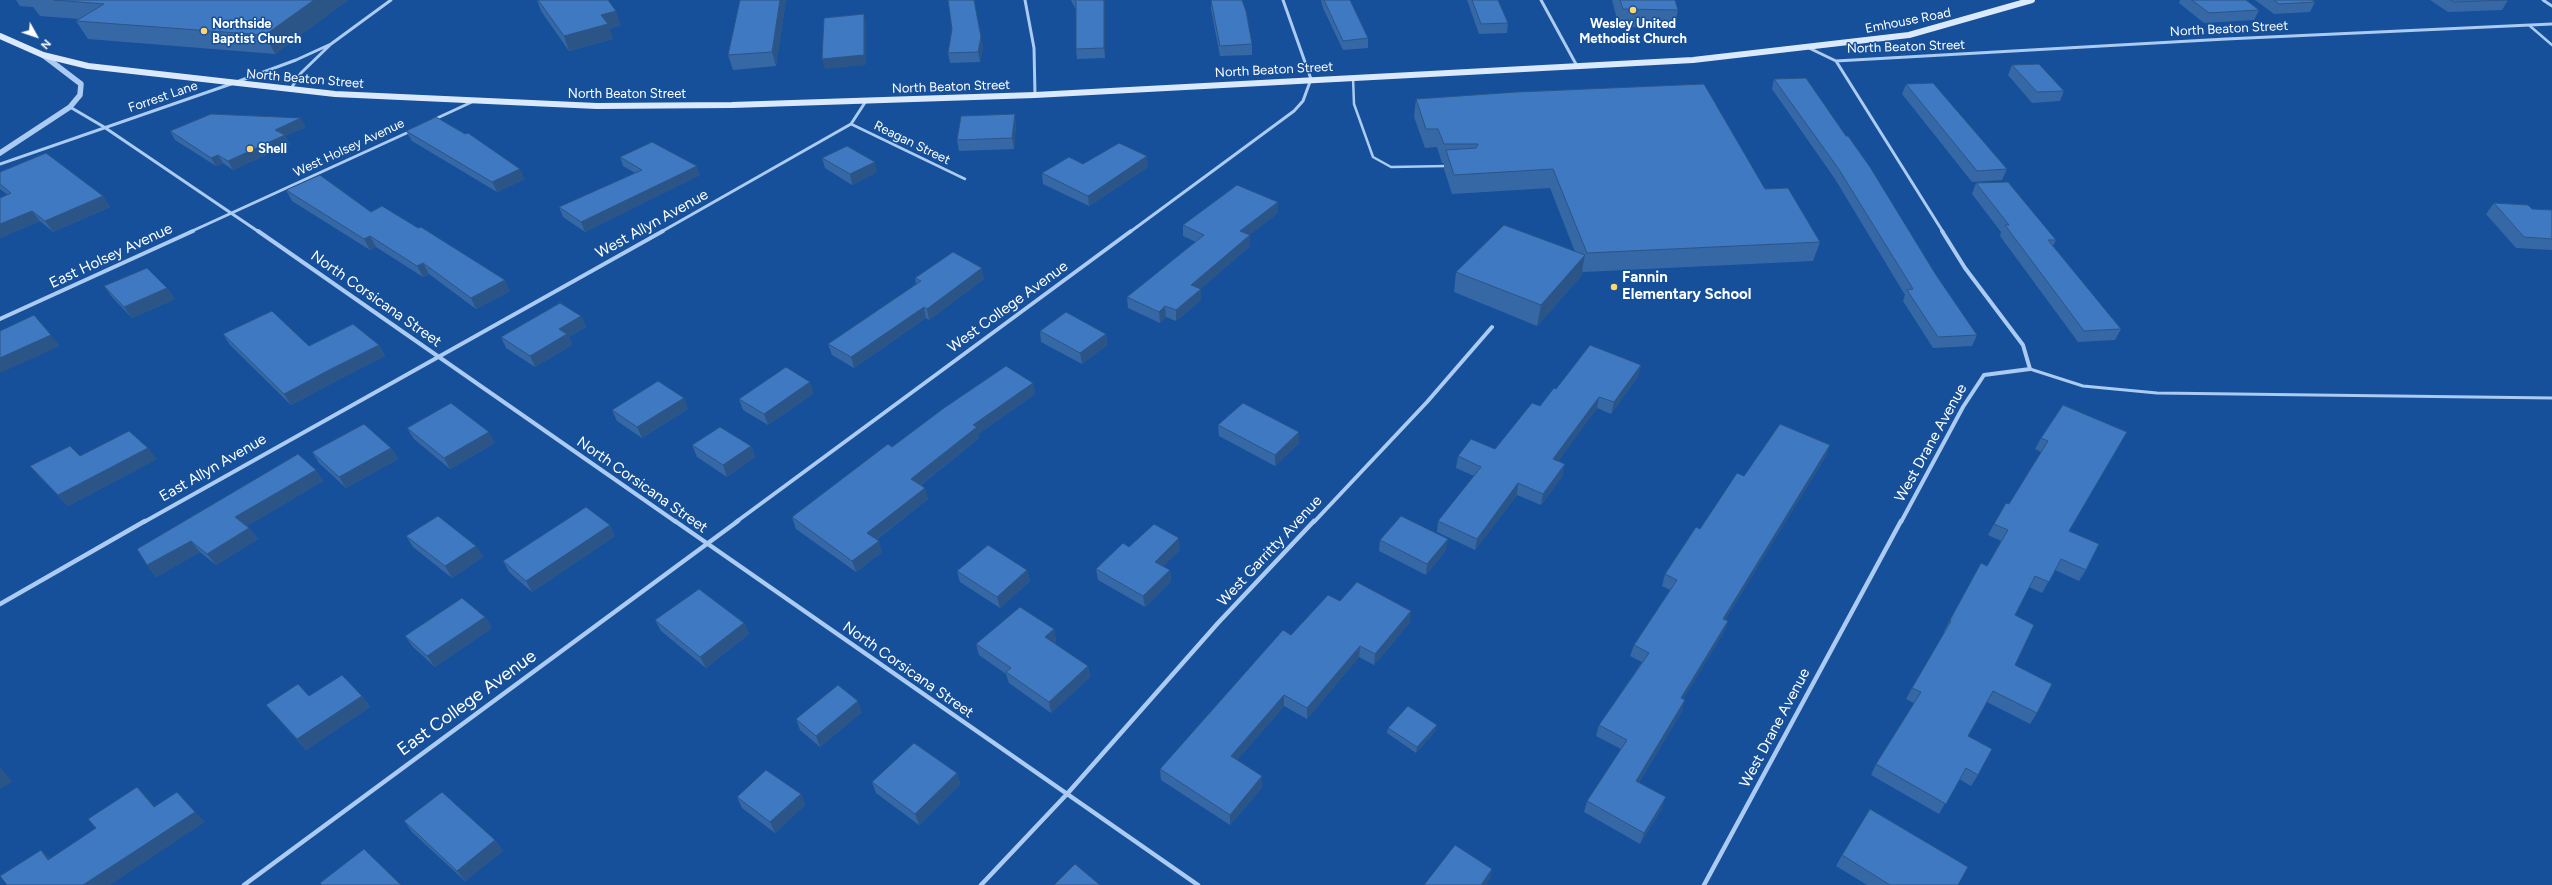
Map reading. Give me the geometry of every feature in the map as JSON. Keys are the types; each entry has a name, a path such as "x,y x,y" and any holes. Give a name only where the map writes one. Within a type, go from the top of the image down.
{"main road":[{"name":"Emhouse Road","path":"1809,48 1908,35 2032,0"},
{"name":"North Beaton Street","path":"0,36 43,55 88,66 231,84 290,90 475,101 597,106 866,101 1035,95 1353,76 1693,60 1809,48"}],"street":[{"name":"Forrest Lane","path":"290,90 301,73 331,44 391,0"},
{"path":"1025,0 1034,48 1035,95"},
{"path":"1283,0 1311,79"},
{"path":"1541,0 1577,66"},
{"path":"2543,0 2552,6"},
{"name":"North Beaton Street","path":"1809,48 1836,61 2054,51 2226,39 2552,24"},
{"name":"Forrest Lane","path":"0,164 231,84 296,60 331,44"},
{"path":"0,153 70,107 80,95 81,84 43,55"},
{"path":"1836,61 1965,268 2023,345 2030,369"},
{"name":"West College Avenue","path":"706,544 1294,112 1303,101 1311,79"},
{"name":"West Holsey Avenue","path":"425,124 475,101"},
{"name":"West Allyn Avenue","path":"438,356 851,124 866,101"},
{"name":"North Corsicana Street","path":"70,107 232,213 1198,885"},
{"name":"West Holsey Avenue","path":"232,213 418,127"},
{"name":"East Holsey Avenue","path":"0,319 232,213"},
{"name":"West Garritty Avenue","path":"981,885 1067,794 1218,623 1427,402 1492,327"},
{"name":"East Allyn Avenue","path":"0,604 301,432 438,356"},
{"name":"West Drane Avenue","path":"1704,885 1963,407 1984,375 2030,369"},
{"name":"East College Avenue","path":"244,885 706,544"}],"lane":[{"path":"2530,26 2552,45"},
{"path":"1353,76 1354,104 1373,157 1391,167 1451,166"},
{"name":"Reagan Street","path":"851,124 965,180"},
{"path":"2030,369 2056,379 2083,386 2157,393 2552,398"}],"building":[{"path":"54,0 314,0 265,35 76,21 104,4"},
{"path":"538,0 608,0 616,11 601,15 608,24 564,36"},
{"path":"740,0 780,0 772,52 728,55"},
{"path":"948,0 974,0 981,37 978,52 948,53 952,29"},
{"path":"1075,0 1104,0 1104,48 1076,49"},
{"path":"1211,0 1242,0 1246,11 1252,44 1220,46"},
{"path":"1324,0 1350,0 1368,38 1343,41"},
{"path":"1472,0 1498,0 1508,23 1481,24"},
{"path":"1620,0 1675,0 1678,10 1623,9"},
{"path":"2192,0 2246,0 2259,10 2209,13"},
{"path":"2274,0 2312,0 2315,2 2279,4"},
{"path":"2450,0 2508,0 2454,2"},
{"path":"864,14 864,55 822,59 824,18"},
{"path":"2039,64 2064,91 2037,92 2012,65"},
{"path":"1806,78 1846,136 1848,136 1870,167 1936,275 1977,335 1938,337 1907,290 1913,289 1838,168 1774,79"},
{"path":"1933,83 2007,169 1977,171 1906,84"},
{"path":"1704,84 1765,189 1788,188 1820,242 1587,253 1553,169 1454,175 1446,150 1476,148 1478,144 1444,144 1438,129 1426,129 1416,99 1517,92"},
{"name":"Shell","path":"211,114 301,118 275,130 285,135 228,161 218,155 211,158 170,131"},
{"path":"1015,114 1012,138 957,140 961,116"},
{"path":"436,117 465,134 468,133 520,169 492,182 406,131"},
{"path":"652,142 697,166 581,222 559,207 642,170 620,157"},
{"path":"1119,143 1147,156 1088,196 1042,173 1069,157 1083,164"},
{"path":"847,146 875,162 850,174 822,158"},
{"path":"46,153 103,196 45,221 32,211 0,224 0,198 11,193 0,184 0,172"},
{"path":"320,175 371,212 382,206 418,228 421,227 505,280 471,298 423,263 417,266 370,236 364,239 286,190"},
{"path":"2008,182 2056,240 2048,240 2121,329 2084,331 2005,225 2009,225 1976,183"},
{"path":"1237,185 1278,202 1240,231 1250,235 1191,285 1201,289 1176,310 1165,306 1159,312 1127,297 1204,235 1183,225"},
{"path":"2494,203 2528,205 2532,209 2552,210 2552,239 2524,237"},
{"path":"1504,225 1585,255 1541,305 1456,272"},
{"path":"953,252 982,268 927,309 924,307 851,357 828,344 921,281 915,278"},
{"path":"147,268 167,288 124,307 104,286"},
{"path":"560,303 581,316 559,329 567,334 530,356 501,337"},
{"path":"272,311 309,346 353,324 379,345 284,394 223,334"},
{"path":"1066,312 1106,334 1080,353 1040,331"},
{"path":"34,315 51,335 0,358 0,331"},
{"path":"1590,345 1641,365 1614,402 1599,397 1553,459 1565,464 1543,494 1518,483 1477,539 1438,521 1481,467 1458,456 1471,439 1495,449 1532,403 1540,406 1554,388 1556,389"},
{"path":"1006,366 1033,383 973,425 977,427 911,479 925,488 867,533 879,541 852,561 792,517 888,444 892,447 944,408"},
{"path":"786,367 810,382 764,414 739,399"},
{"path":"658,381 684,398 637,427 612,410"},
{"path":"451,403 489,432 444,458 407,428"},
{"path":"1243,403 1299,432 1275,455 1218,425"},
{"path":"2063,405 2127,432 2069,531 2099,544 2086,570 2061,559 2049,582 2035,576 2015,615 2034,625 2015,665 2052,684 2037,713 1993,691 1968,736 1992,749 1978,775 1966,768 1946,804 1876,764 1921,692 1912,688 1951,621 1950,620 1981,563 1987,566 2008,530 1994,524 2006,503 2009,504 2048,441 2041,438"},
{"path":"364,424 391,448 339,477 312,452"},
{"path":"1780,424 1830,445 1723,619 1728,621 1681,698 1685,700 1636,781 1666,797 1644,833 1587,801 1627,740 1599,725 1649,653 1634,645 1677,580 1665,574 1696,527 1700,529 1737,473 1744,476"},
{"path":"720,427 751,446 723,465 692,445"},
{"path":"129,431 148,448 58,495 30,466 70,446 80,456"},
{"path":"298,454 316,470 235,517 249,528 207,554 191,541 147,565 137,549"},
{"path":"586,507 610,525 526,581 503,561"},
{"path":"438,516 476,546 445,566 406,536"},
{"path":"1401,516 1448,539 1427,564 1380,540"},
{"path":"1154,524 1179,538 1155,562 1170,570 1143,596 1096,569 1123,543 1129,547"},
{"path":"988,545 1027,570 997,597 957,571"},
{"path":"1357,582 1411,611 1375,654 1360,646 1307,708 1284,695 1231,756 1262,776 1230,815 1160,769 1283,630 1291,635 1328,595 1340,601"},
{"path":"699,589 744,623 700,657 655,620"},
{"path":"462,598 485,617 427,656 405,636"},
{"path":"1020,607 1054,629 1045,637 1088,666 1049,702 1006,672 1011,668 976,644"},
{"path":"342,675 362,696 297,739 266,705 298,684 309,696"},
{"path":"838,685 858,701 816,736 796,719"},
{"path":"1408,706 1437,725 1417,747 1388,728"},
{"path":"914,743 957,773 915,814 872,782"},
{"path":"766,770 801,794 770,822 737,797"},
{"path":"137,787 154,807 177,792 195,812 83,885 7,885 0,876 41,850 48,860 96,828 88,819"},
{"path":"442,792 495,840 457,871 404,821"},
{"path":"1870,809 1968,867 1958,885 1890,885 1842,855"},
{"path":"1455,845 1492,869 1481,885 1424,885"},
{"path":"364,849 401,885 322,885 320,883"},
{"path":"1075,864 1100,885 1054,885"}],"place":[{"name":"Wesley United Methodist Church","path":"1633,10"},
{"name":"Northside Baptist Church","path":"204,31"},
{"name":"Shell","path":"250,149"},
{"name":"Fannin Elementary School","path":"1614,287"}]}
